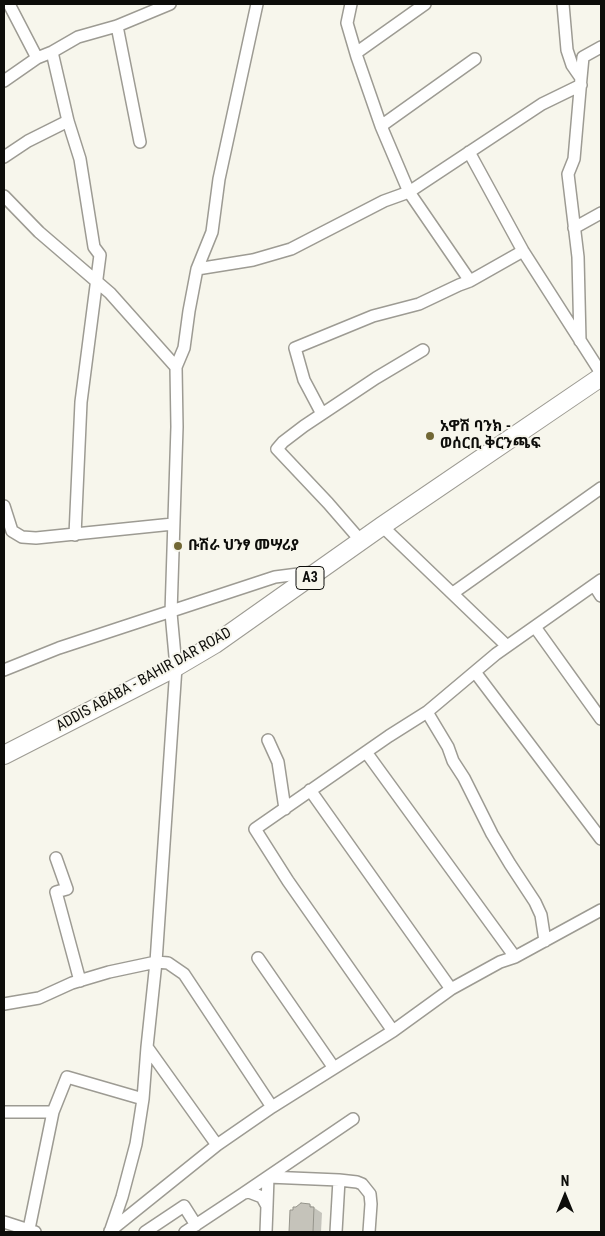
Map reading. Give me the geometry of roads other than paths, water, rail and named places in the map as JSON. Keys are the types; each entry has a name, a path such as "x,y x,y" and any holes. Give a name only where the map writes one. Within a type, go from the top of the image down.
{"highway":[{"name":"ADDIS ABABA - BAHIR DAR ROAD","path":"4,755 215,644 382,526 601,377"}],"street":[{"path":"9,4 37,58"},
{"path":"4,81 37,58 78,37 117,26 170,4"},
{"path":"110,1232 122,1198 136,1144 143,1099 156,962 176,666 171,613 177,427 176,366 184,348 197,269 212,232 219,179 257,4"},
{"path":"351,4 347,23 356,54 381,126 409,192 470,281"},
{"path":"356,54 425,4"},
{"path":"563,4 567,50 572,65 581,81"},
{"path":"117,26 140,142"},
{"path":"580,341 580,288 568,174 574,160 583,57 601,47"},
{"path":"52,52 68,121 80,159 94,247 100,255 81,402 75,535"},
{"path":"381,126 475,59"},
{"path":"197,269 253,260 291,248 384,201 409,192 542,104 581,81"},
{"path":"4,157 28,141 68,121"},
{"path":"470,152 523,251 601,373"},
{"path":"4,196 39,232 110,293 176,366"},
{"path":"574,228 601,213"},
{"path":"322,414 304,380 295,348 373,316 419,304 470,281 523,251"},
{"path":"361,541 328,502 278,449 283,442 322,414 376,378 423,350"},
{"path":"453,593 601,488"},
{"path":"4,506 12,531 22,537 36,538 75,535 173,524"},
{"path":"382,526 506,646"},
{"path":"4,670 59,648 171,613 275,577 318,572"},
{"path":"393,1031 288,881 255,829 427,712 506,646 598,583 601,596"},
{"path":"535,627 601,720"},
{"path":"475,672 601,839"},
{"path":"427,712 448,747 453,761 464,778 492,834 535,902 541,915 545,941"},
{"path":"268,740 278,762 285,809"},
{"path":"366,752 515,958"},
{"path":"310,790 451,989"},
{"path":"56,858 67,889 56,892 80,981"},
{"path":"110,1232 217,1145 272,1107 393,1031 451,989 500,962 515,958 601,910"},
{"path":"258,958 334,1068"},
{"path":"4,1004 39,998 80,981 109,972 156,962 168,963 184,974 272,1107"},
{"path":"147,1047 217,1145"},
{"path":"4,1222 32,1231 53,1112 67,1077 143,1099"},
{"path":"4,1101 8,1112 53,1112"},
{"path":"185,1232 353,1120"},
{"path":"268,1177 339,1180 362,1184 370,1194 370,1232"},
{"path":"266,1232 268,1177"},
{"path":"336,1232 339,1180"},
{"path":"244,1193 249,1192 262,1198 267,1206"},
{"path":"152,1230 184,1206 196,1225"}],"place":[{"name":"አዋሽ ባንክ - ወሰርቢ ቅርንጫፍ","path":"430,436"},
{"name":"ቡሽራ ህንፃ መሣሪያ","path":"178,546"}]}
